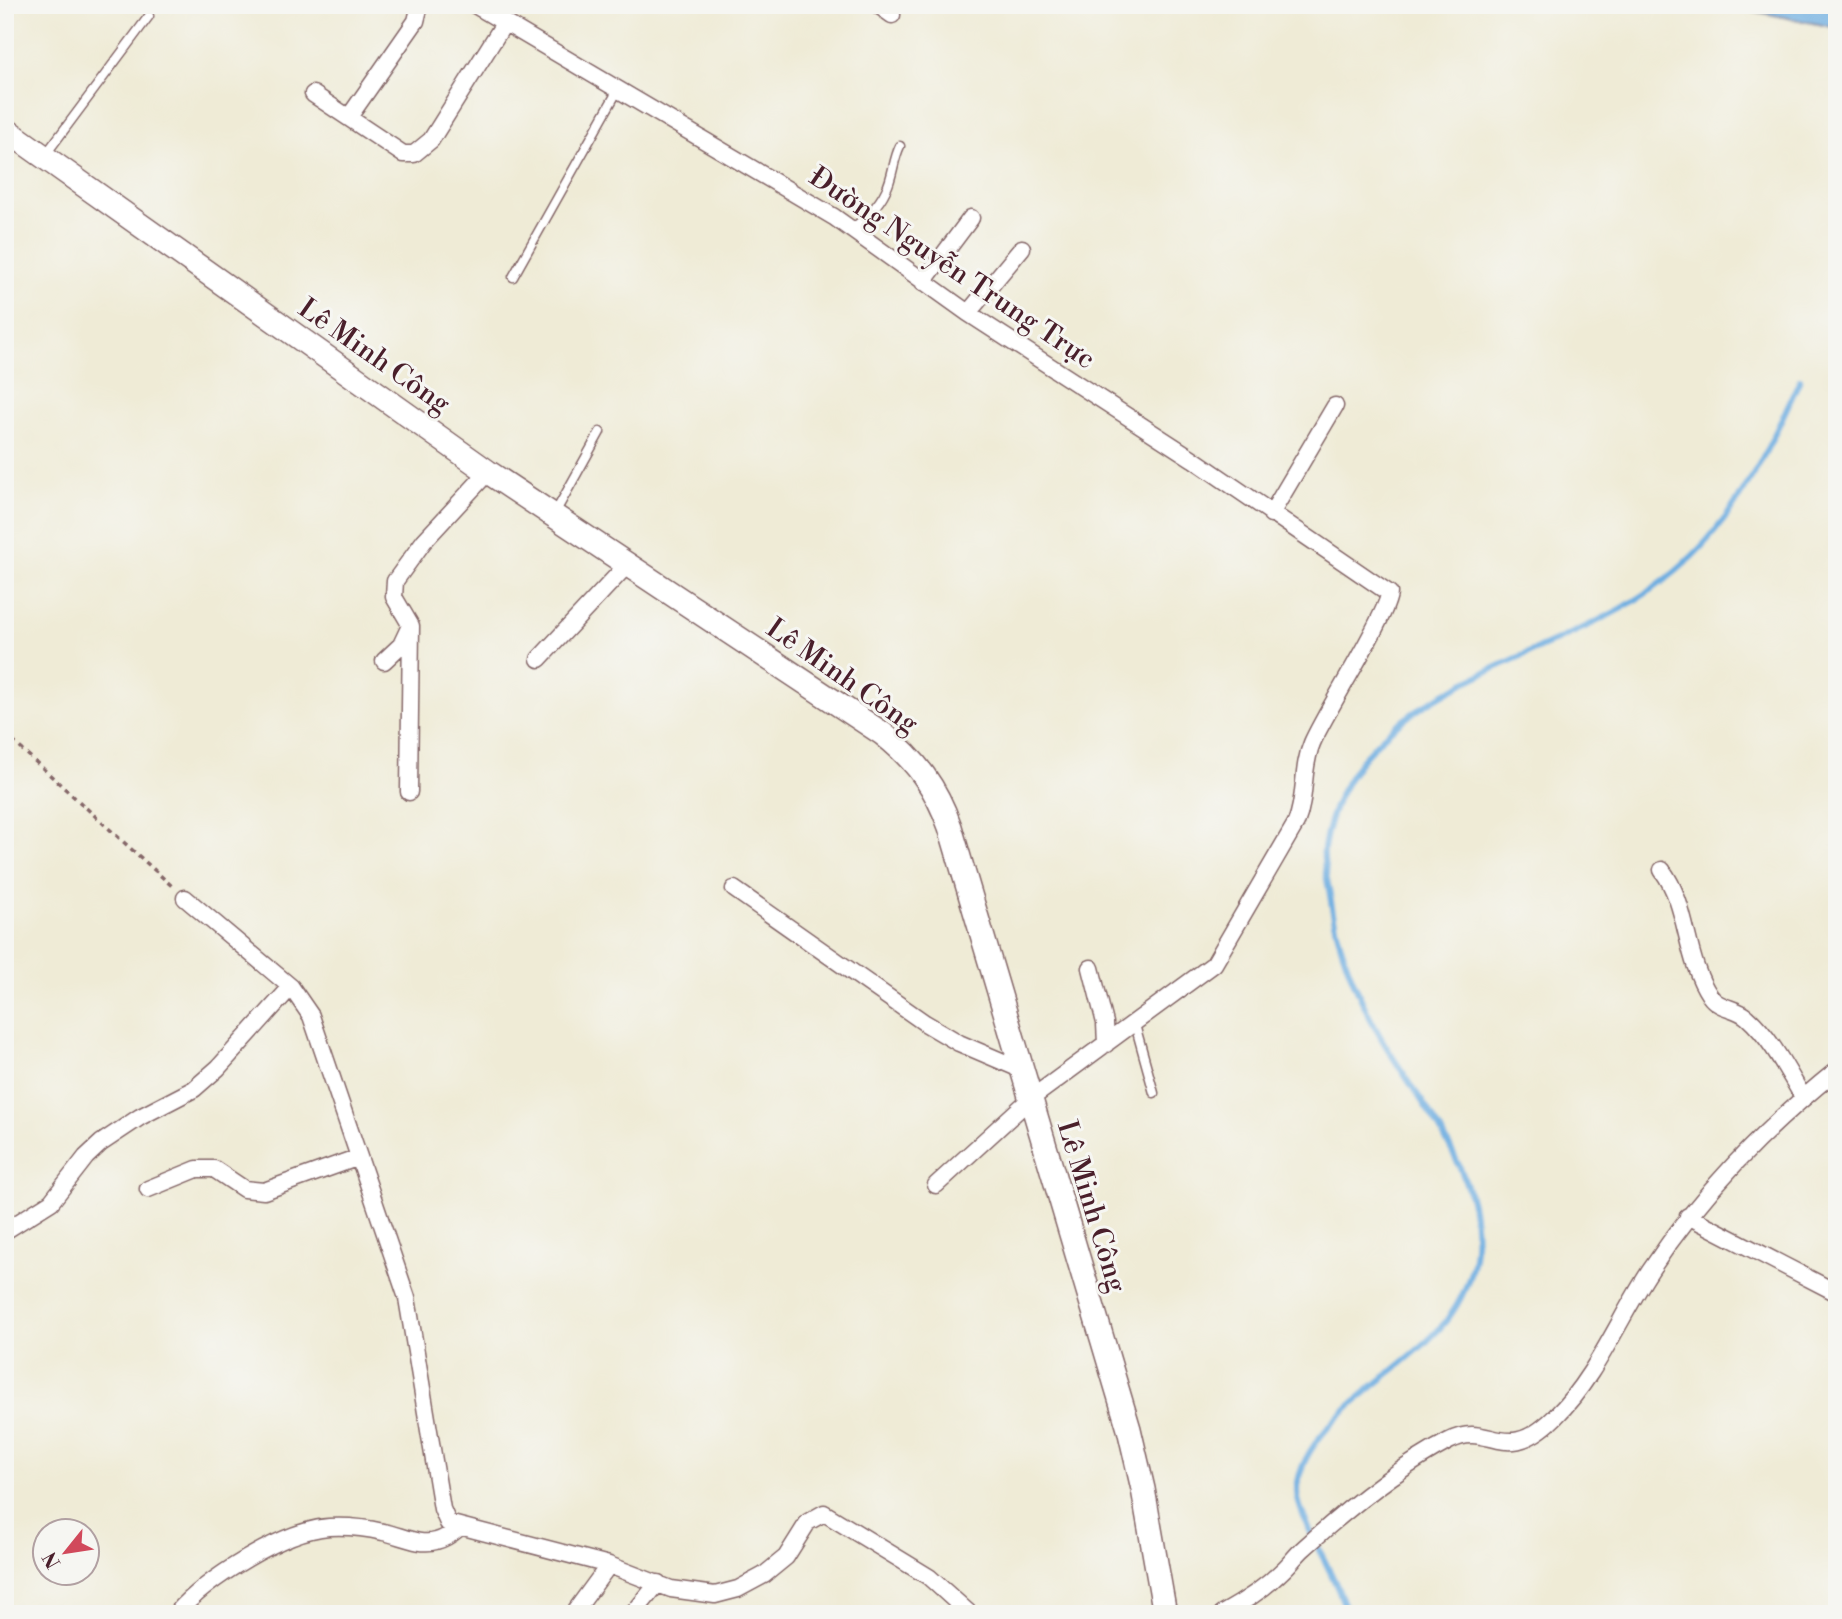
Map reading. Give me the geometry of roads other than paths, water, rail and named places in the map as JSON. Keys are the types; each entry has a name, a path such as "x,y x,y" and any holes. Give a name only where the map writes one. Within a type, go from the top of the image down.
{"main road":[{"name":"Lê Minh Công","path":"5,129 488,472 822,691 900,748 924,772 943,807 950,827 1129,1429 1143,1489 1164,1613"}],"street":[{"path":"349,117 416,22 420,5"},
{"path":"878,5 892,15"},
{"name":"Đường Nguyễn Trung Trực","path":"483,7 852,229 968,313 1172,445 1389,593 1386,608 1344,680 1311,745 1305,765 1304,801 1296,823 1224,950 1203,974 1134,1021"},
{"path":"313,94 403,154 414,154 423,148 505,22"},
{"path":"923,282 971,218"},
{"path":"968,313 1022,248"},
{"path":"1271,514 1335,406"},
{"path":"409,792 411,626 394,597 395,581 424,541 488,472"},
{"path":"539,659 627,565"},
{"path":"384,661 401,645 411,626"},
{"path":"1662,870 1674,886 1698,972 1710,996 1720,1006 1746,1016 1777,1054 1803,1097"},
{"path":"734,889 925,1023 959,1043 1020,1069"},
{"path":"184,898 291,987 311,1016 407,1298 442,1509 448,1523 609,1565 658,1583 705,1594 738,1589 779,1564 808,1521 824,1513 929,1577 970,1614"},
{"path":"1091,968 1102,1012 1106,1044"},
{"path":"5,1231 51,1202 86,1157 101,1143 140,1117 194,1088 218,1068 291,987"},
{"path":"936,1185 1029,1100 1134,1021"},
{"path":"1222,1614 1258,1593 1300,1551 1367,1495 1449,1441 1468,1434 1502,1442 1520,1442 1540,1431 1571,1399 1688,1216 1742,1154 1803,1097 1837,1070"},
{"path":"148,1189 198,1169 214,1168 244,1189 264,1191 359,1157"},
{"path":"1688,1216 1837,1293"},
{"path":"176,1614 190,1597 222,1574 307,1530 331,1527 366,1529 424,1542 442,1539 460,1528"},
{"path":"573,1614 609,1565"},
{"path":"633,1614 658,1583"}],"lane":[{"path":"44,156 149,16"},
{"path":"513,277 618,90"},
{"path":"852,229 875,209 887,188 900,146"},
{"path":"554,516 600,432"},
{"path":"1134,1021 1154,1093"}],"water":[{"path":"1724,5 1837,5 1837,28"}],"waterway":[{"path":"1347,1614 1336,1584 1303,1515 1297,1490 1303,1465 1316,1442 1336,1419 1429,1340 1446,1321 1460,1299 1470,1274 1474,1257 1475,1226 1470,1196 1460,1168 1430,1113 1380,1036 1355,985 1342,950 1324,866 1324,848 1341,792 1372,748 1414,712 1463,684 1620,609 1665,580 1689,560 1729,513 1745,488 1800,379"}]}
